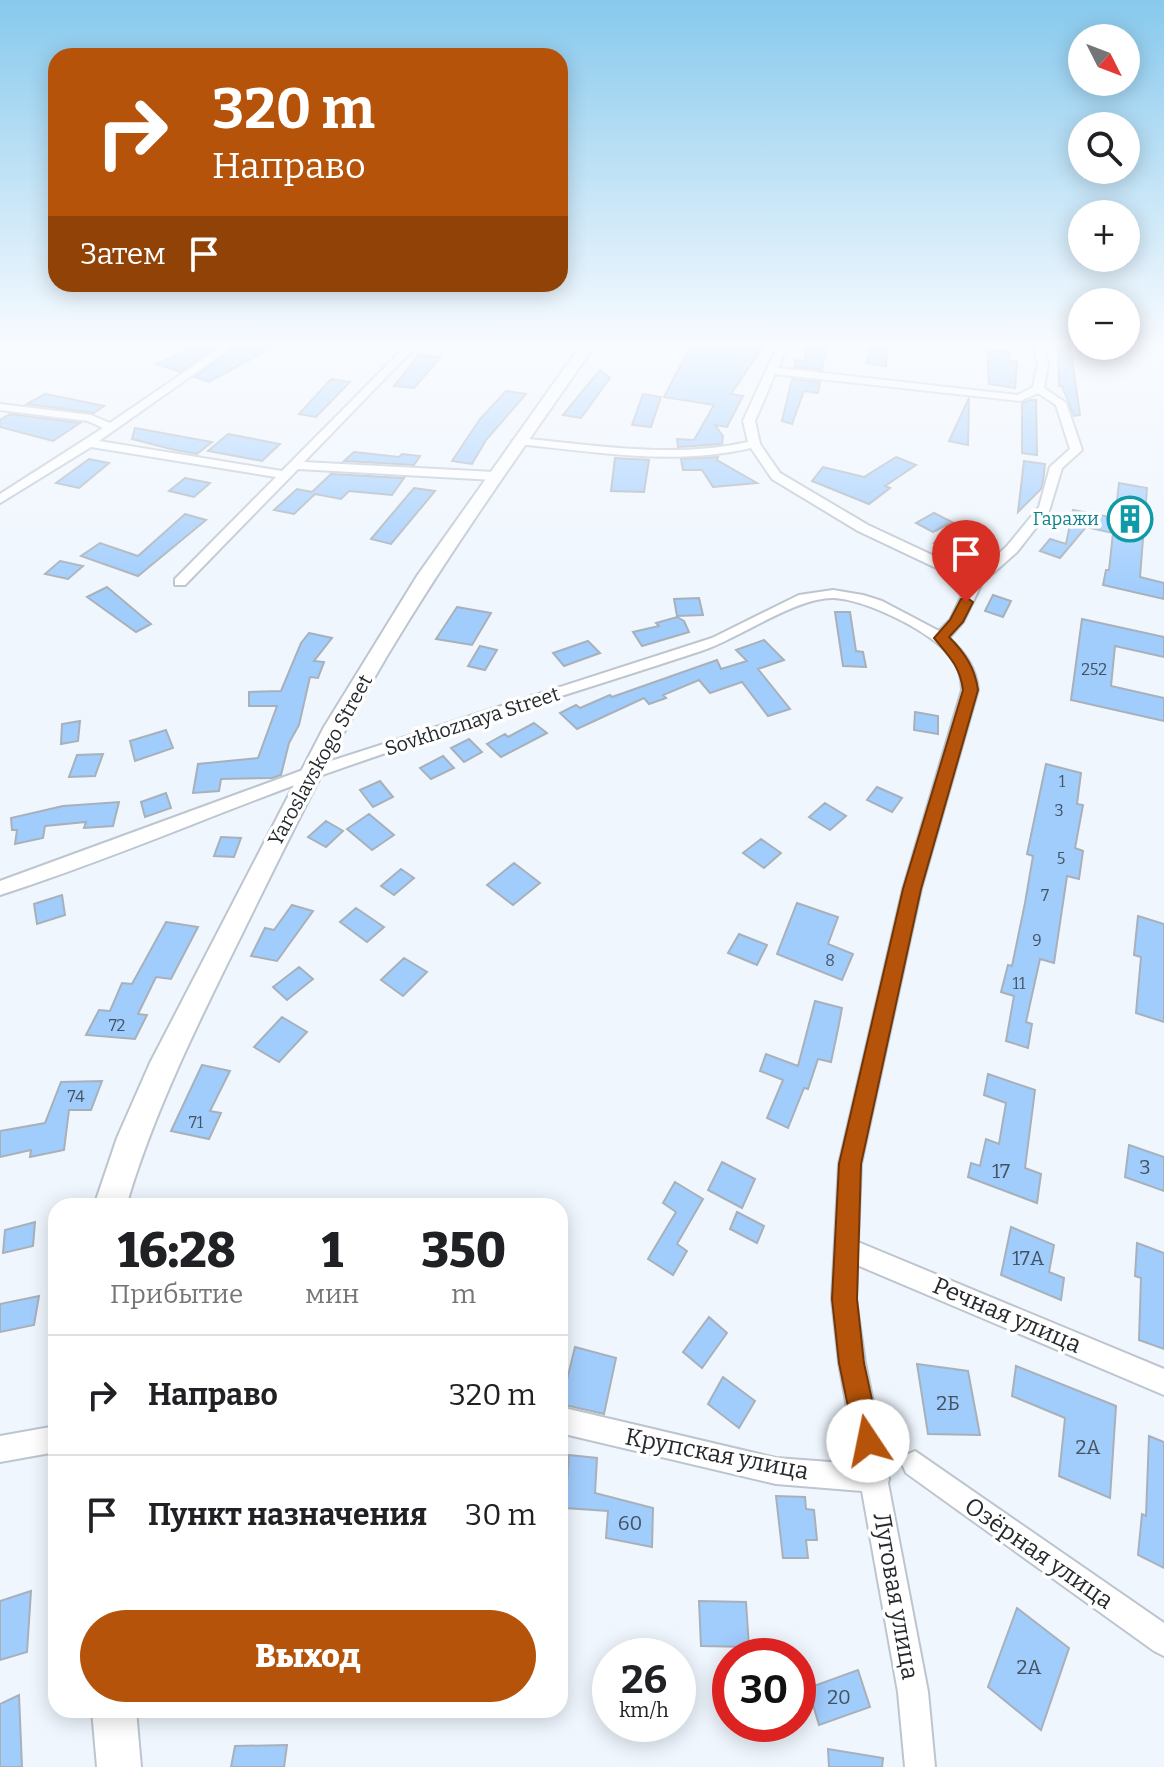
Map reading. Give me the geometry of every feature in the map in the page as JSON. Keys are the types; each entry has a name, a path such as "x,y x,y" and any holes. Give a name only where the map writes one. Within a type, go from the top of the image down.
{"street":[{"path":"0,499 108,427"},
{"path":"180,582 333,427"},
{"name":"Yaroslavskogo Street","path":"112,1198 124,1156 160,1074 309,774 378,655 528,427"},
{"path":"750,427 754,444 776,476 863,528 976,581"},
{"path":"941,638 956,622 976,581 1012,549 1045,508 1056,467 1076,450 1069,427"},
{"path":"518,441 695,455 731,451 754,444"},
{"path":"89,443 285,475"},
{"path":"297,465 494,476"},
{"name":"Sovkhoznaya Street","path":"0,888 309,774 717,641 804,598 833,594 858,598 877,604 941,638"},
{"name":"Луговая улица","path":"920,1767 913,1692 876,1479 852,1363 844,1299 849,1250 850,1164 912,889 970,690 969,675 958,655 941,638"},
{"name":"Речная улица","path":"849,1250 1164,1382"},
{"name":"Крупская улица","path":"568,1422 776,1471 876,1479"},
{"path":"0,1449 48,1440"},
{"name":"Озёрная улица","path":"915,1464 1164,1641"},
{"path":"115,1718 119,1767"}],"building":[{"path":"2,427 73,427 53,441"},
{"path":"474,427 497,427 472,464 452,461"},
{"path":"701,427 717,427 723,436 722,444 678,447 677,439 694,440"},
{"path":"955,427 968,427 968,445 949,441"},
{"path":"1022,427 1036,427 1037,455 1022,453"},
{"path":"135,428 212,442 197,454 175,450 132,439"},
{"path":"228,434 280,444 262,461 208,451"},
{"path":"354,452 420,456 414,465 344,461"},
{"path":"718,457 717,460 757,483 713,487 702,470 683,470 681,459"},
{"path":"896,457 916,465 885,486 890,488 869,504 812,481 823,467 864,477"},
{"path":"615,458 649,460 644,492 611,491"},
{"path":"89,459 109,463 79,488 56,483"},
{"path":"1024,461 1045,464 1043,482 1041,489 1018,512"},
{"path":"331,474 404,478 392,495 349,491 341,499 315,494 294,514 274,510 297,489 312,492"},
{"path":"185,478 210,483 194,497 169,491"},
{"path":"1119,483 1147,488 1140,577 1164,583 1164,599 1103,585 1106,570 1109,570 1113,533 1086,527 1060,558 1040,551 1050,539 1066,544 1073,510 1115,518"},
{"path":"414,488 435,491 391,544 371,539"},
{"path":"934,513 952,522 933,532 916,523"},
{"path":"185,514 206,520 138,576 81,556 100,543 138,556"},
{"path":"951,532 981,547 965,558 934,543"},
{"path":"60,561 83,566 68,579 45,574"},
{"path":"107,587 151,624 136,632 87,597"},
{"path":"993,595 1011,601 1003,617 985,611"},
{"path":"699,598 703,615 677,616 674,599"},
{"path":"457,607 491,613 472,645 436,639"},
{"path":"835,612 850,612 856,651 863,652 866,667 843,666"},
{"path":"677,617 684,621 689,632 642,646 633,632 659,626 656,623"},
{"path":"1082,619 1164,637 1164,657 1115,646 1111,686 1164,698 1164,721 1071,700"},
{"path":"309,633 332,638 314,661 324,662 318,678 310,677 299,725 289,743 281,775 221,779 219,791 193,793 198,764 258,758 277,706 249,706 249,692 281,691 301,643"},
{"path":"764,640 784,660 758,669 790,709 768,716 742,682 710,693 699,680 663,695 666,698 649,704 644,698 577,729 560,713 576,705 580,708 717,660 721,669 747,661 736,650"},
{"path":"588,641 600,653 564,666 553,653"},
{"path":"480,646 497,650 485,670 468,666"},
{"path":"915,712 938,716 938,734 914,730"},
{"path":"80,721 78,741 61,744 62,724"},
{"path":"534,723 547,733 501,757 487,744 505,734 508,737"},
{"path":"166,730 173,748 135,761 130,741"},
{"path":"469,739 482,752 464,762 451,748"},
{"path":"103,754 95,776 69,777 77,755"},
{"path":"443,756 454,768 431,779 420,768"},
{"path":"1046,764 1081,773 1077,804 1083,805 1075,848 1083,851 1079,879 1067,876 1054,963 1040,959 1026,1022 1032,1024 1028,1048 1006,1041 1014,996 1001,992 1008,965 1012,966 1025,903 1033,856 1027,854"},
{"path":"380,781 393,797 373,807 360,790"},
{"path":"877,787 902,798 892,812 867,800"},
{"path":"166,793 171,808 145,817 141,802"},
{"path":"119,802 113,826 84,828 86,822 45,826 43,838 15,844 17,830 12,830 11,818 63,806"},
{"path":"825,803 846,816 830,830 809,817"},
{"path":"369,814 394,835 372,850 347,829"},
{"path":"326,821 343,831 326,847 308,837"},
{"path":"221,837 241,838 234,857 214,856"},
{"path":"761,839 781,853 764,868 743,853"},
{"path":"514,863 540,883 513,905 487,885"},
{"path":"401,869 414,878 394,895 381,886"},
{"path":"62,895 65,915 37,924 34,904"},
{"path":"797,903 838,917 828,944 853,954 842,980 777,954"},
{"path":"292,905 313,911 277,961 251,956 265,928 274,930"},
{"path":"356,908 384,927 367,942 340,922"},
{"path":"1138,916 1164,924 1164,1022 1136,1013 1141,957 1134,955"},
{"path":"166,922 198,927 171,979 156,977 138,1014 147,1015 135,1039 86,1035 99,1010 110,1011 122,983 132,984"},
{"path":"739,934 767,945 757,965 728,953"},
{"path":"404,958 427,972 403,996 381,980"},
{"path":"299,967 313,979 287,1000 273,987"},
{"path":"815,1001 842,1008 831,1062 818,1059 808,1089 804,1088 788,1128 767,1118 783,1080 760,1071 766,1054 798,1066"},
{"path":"282,1017 307,1032 279,1062 254,1047"},
{"path":"202,1065 230,1071 210,1111 221,1113 209,1139 171,1131"},
{"path":"988,1074 1035,1090 1025,1168 1041,1174 1037,1203 968,1177 971,1163 980,1166 986,1139 999,1144 1006,1103 984,1095"},
{"path":"102,1081 91,1110 69,1110 64,1150 30,1157 31,1150 0,1157 0,1131 45,1123 61,1082"},
{"path":"1129,1145 1164,1157 1164,1191 1125,1177"},
{"path":"722,1162 755,1179 742,1208 708,1190"},
{"path":"675,1182 703,1199 677,1244 687,1251 673,1275 648,1259 676,1212 663,1203"},
{"path":"737,1212 764,1226 757,1243 730,1229"},
{"path":"35,1222 33,1246 3,1253 5,1230"},
{"path":"1011,1227 1054,1245 1049,1272 1064,1278 1061,1300 1001,1275"},
{"path":"1137,1243 1164,1253 1164,1349 1139,1340 1141,1278 1135,1276"},
{"path":"39,1296 34,1325 0,1332 0,1304"},
{"path":"709,1317 727,1333 702,1368 683,1352"},
{"path":"575,1347 616,1358 604,1414 568,1406 568,1376"},
{"path":"917,1364 968,1371 980,1435 928,1434"},
{"path":"1016,1366 1116,1406 1110,1498 1059,1476 1065,1418 1012,1396"},
{"path":"723,1377 755,1401 739,1428 708,1404"},
{"path":"1149,1436 1164,1442 1164,1568 1138,1555 1142,1514 1146,1516"},
{"path":"569,1455 597,1458 595,1493 653,1508 652,1547 606,1538 608,1511 568,1508"},
{"path":"776,1496 805,1497 806,1509 814,1510 817,1540 806,1540 808,1558 783,1558"},
{"path":"31,1591 27,1652 0,1660 0,1601"},
{"path":"699,1601 746,1602 748,1638 712,1638 712,1646 701,1646"},
{"path":"1017,1608 1069,1648 1041,1730 988,1687"},
{"path":"858,1670 870,1707 819,1725 816,1685"},
{"path":"19,1695 22,1767 0,1767 0,1704"},
{"path":"287,1745 284,1767 231,1767 235,1746"},
{"path":"828,1749 883,1758 882,1767 829,1767"}],"place":[{"name":"Гаражи","path":"1130,519"}],"route":[{"path":"868,1441 852,1363 844,1299 849,1250 850,1164 912,889 970,690 969,675 958,655 941,638 956,622 966,602"}]}
